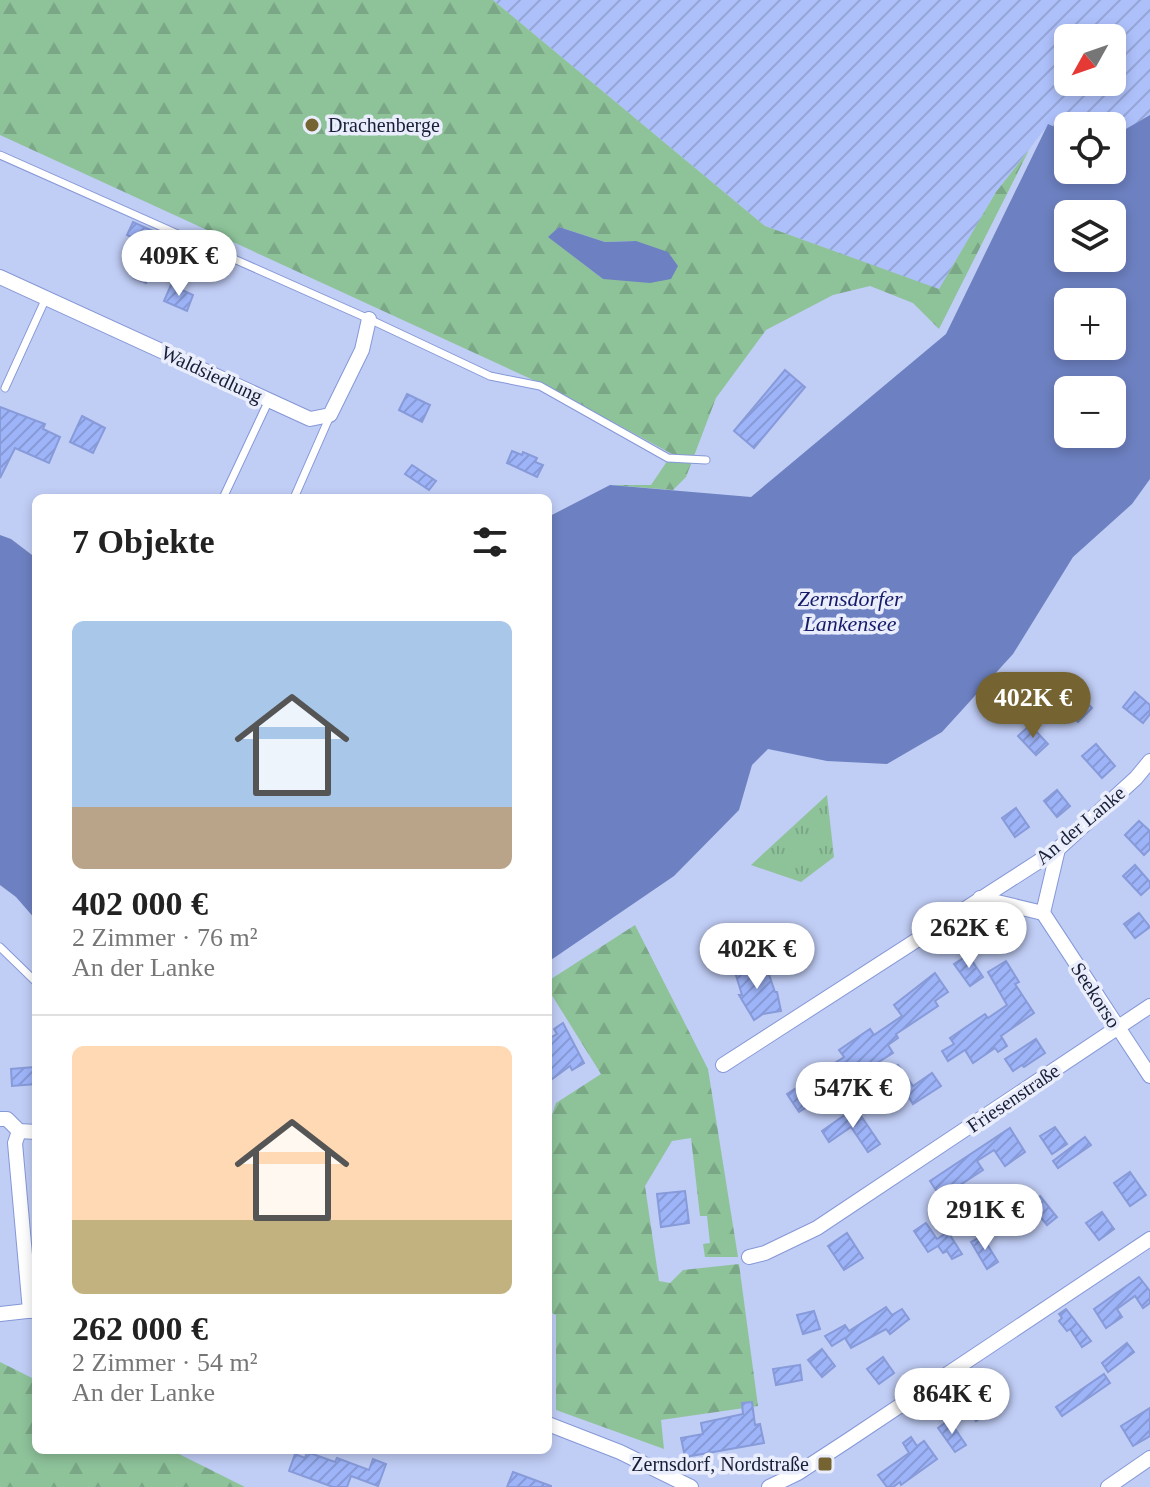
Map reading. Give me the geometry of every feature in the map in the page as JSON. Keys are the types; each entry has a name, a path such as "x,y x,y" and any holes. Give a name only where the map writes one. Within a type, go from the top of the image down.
{"street":[{"name":"Waldsiedlung","path":"0,277 310,419 330,415"},
{"path":"330,415 362,350 369,319"},
{"name":"An der Lanke","path":"723,1065 1058,849 1136,778 1150,761"},
{"path":"980,898 1043,913 1058,849"},
{"name":"Seekorso","path":"1043,913 1150,1076"},
{"name":"Friesenstraße","path":"749,1257 765,1253 817,1228 1150,1006"},
{"path":"0,1119 7,1119 19,1131 32,1132"},
{"path":"19,1131 15,1143 32,1301"},
{"path":"769,1487 798,1473 1150,1239"},
{"path":"0,1314 32,1310"},
{"path":"552,1426 608,1447 691,1487"},
{"path":"1108,1487 1150,1458"}],"lane":[{"path":"0,155 490,376 540,386 668,458 706,460"},
{"path":"5,388 46,298"},
{"path":"225,494 269,400"},
{"path":"296,494 330,415"},
{"path":"0,947 32,978"}],"shaded area":[{"path":"493,0 1150,0 1150,115 1126,129 1126,112 1054,112 1054,127 1048,125 996,192 940,290 765,226"}],"green space":[{"path":"0,0 493,0 765,226 939,289 996,192 1029,150 939,329 913,303 870,286 833,295 766,330 716,398 686,477 673,490 610,485 651,485 672,454 542,384 0,135","holes":["559,227 605,242 636,241 603,279 549,237"]},
{"path":"827,795 834,857 801,882 751,865"},
{"path":"635,925 708,1069 738,1257 705,1257 703,1244 710,1243 707,1216 700,1216 691,1138 672,1141 645,1186 659,1281 670,1283 683,1270 739,1264 758,1406 661,1420 664,1449 556,1410 556,1315 552,1313 552,1114 556,1103 601,1074 552,995 552,978"},
{"path":"0,1362 32,1378 32,1454 179,1454 245,1487 0,1487"}],"water":[{"name":"Zernsdorfer Lankensee","path":"1150,115 1150,479 1132,504 1073,557 1013,654 942,732 887,764 827,761 768,749 752,765 739,810 674,876 552,959 552,515 610,485 751,497 946,334 1048,124 1054,127 1054,184 1126,184 1126,129"},
{"path":"559,227 605,242 636,241 668,252 678,266 671,279 650,283 603,279 548,237"},
{"path":"0,535 11,539 32,555 32,915 0,885"}],"building":[{"path":"133,222 157,233 154,237 178,247 173,261 159,255 146,283 134,278 149,246 127,235"},
{"path":"171,285 193,295 187,311 164,301"},
{"path":"785,370 805,387 754,448 734,431"},
{"path":"407,394 430,405 422,422 399,410"},
{"path":"0,407 45,424 43,429 60,437 49,463 15,448 0,478"},
{"path":"82,416 105,428 93,453 70,442"},
{"path":"512,451 537,458 535,462 543,465 537,477 507,463"},
{"path":"412,465 436,481 429,490 405,474"},
{"path":"1073,689 1092,708 1078,722 1059,703"},
{"path":"1135,692 1150,705 1150,714 1143,723 1123,707"},
{"path":"1030,725 1048,744 1036,755 1018,736"},
{"path":"1096,744 1115,766 1102,778 1082,756"},
{"path":"1057,790 1070,806 1057,817 1044,801"},
{"path":"1016,808 1029,827 1015,837 1002,818"},
{"path":"1139,821 1150,831 1150,849 1144,855 1125,835"},
{"path":"1135,865 1150,882 1150,887 1141,895 1123,876"},
{"path":"1139,913 1150,927 1135,938 1124,924"},
{"path":"968,955 983,977 970,986 954,964"},
{"path":"1006,961 1019,982 1015,984 1034,1013 1001,1036 1007,1046 998,1052 995,1048 973,1063 965,1050 948,1061 942,1051 954,1044 950,1038 985,1014 988,1018 1007,1005 988,972"},
{"path":"750,964 752,971 766,966 781,1011 763,1014 754,1020 739,995 742,995 734,969"},
{"path":"935,973 948,992 935,1001 938,1006 896,1034 898,1038 888,1045 893,1053 799,1112 787,1094 844,1057 839,1050 870,1029 874,1035 902,1016 894,1005"},
{"path":"563,1023 584,1063 572,1070 570,1066 552,1079 552,1037 557,1034 554,1029"},
{"path":"1036,1039 1045,1053 1013,1071 1005,1059"},
{"path":"898,1065 913,1086 932,1073 941,1086 913,1104 905,1091 887,1101 878,1086 895,1076 891,1070"},
{"path":"32,1067 32,1084 12,1086 11,1069"},
{"path":"849,1112 853,1118 859,1113 880,1144 868,1152 851,1127 829,1142 822,1131"},
{"path":"1055,1127 1067,1144 1052,1154 1040,1136"},
{"path":"1010,1128 1025,1152 1005,1166 994,1150 977,1161 983,1170 954,1189 958,1195 945,1204 930,1181"},
{"path":"1085,1137 1091,1145 1058,1168 1053,1161"},
{"path":"1130,1172 1146,1195 1130,1206 1114,1183"},
{"path":"685,1191 689,1223 661,1227 657,1194"},
{"path":"1040,1196 1057,1217 1047,1225 1029,1203"},
{"path":"1102,1212 1114,1229 1099,1240 1086,1223"},
{"path":"926,1223 937,1239 948,1232 962,1254 952,1259 947,1251 943,1253 938,1246 928,1252 914,1231"},
{"path":"847,1233 863,1258 844,1270 828,1246"},
{"path":"982,1236 998,1262 987,1269 971,1242"},
{"path":"1139,1277 1150,1291 1150,1303 1143,1308 1135,1296 1117,1309 1122,1317 1106,1328 1094,1309"},
{"path":"886,1307 892,1315 902,1309 909,1319 890,1334 886,1329 851,1348 845,1338 832,1346 825,1336 845,1325 849,1331"},
{"path":"1066,1309 1091,1341 1082,1347 1070,1329 1067,1331 1059,1321 1062,1318 1059,1314"},
{"path":"814,1311 820,1329 803,1334 797,1315"},
{"path":"1127,1343 1134,1352 1108,1372 1102,1363"},
{"path":"822,1349 835,1366 822,1377 808,1360"},
{"path":"883,1357 894,1373 879,1384 867,1369"},
{"path":"800,1365 802,1380 776,1385 773,1369"},
{"path":"1104,1374 1110,1383 1062,1416 1056,1407"},
{"path":"985,1392 995,1408 976,1421 965,1405"},
{"path":"752,1402 755,1425 760,1424 764,1443 685,1457 681,1438 703,1434 701,1423 743,1414 742,1403"},
{"path":"1150,1408 1150,1436 1133,1446 1121,1426"},
{"path":"949,1420 966,1445 955,1452 938,1428"},
{"path":"911,1437 917,1446 924,1441 937,1459 901,1485 900,1482 887,1487 878,1475 909,1453 903,1443"},
{"path":"295,1454 305,1458 306,1454 313,1454 335,1462 337,1458 369,1470 373,1459 386,1464 378,1486 351,1476 347,1487 333,1487 289,1471"},
{"path":"513,1472 551,1486 551,1487 507,1487"}],"place":[{"name":"Drachenberge","path":"312,125"},
{"name":"Zernsdorf, Nordstraße","path":"825,1464"}]}
